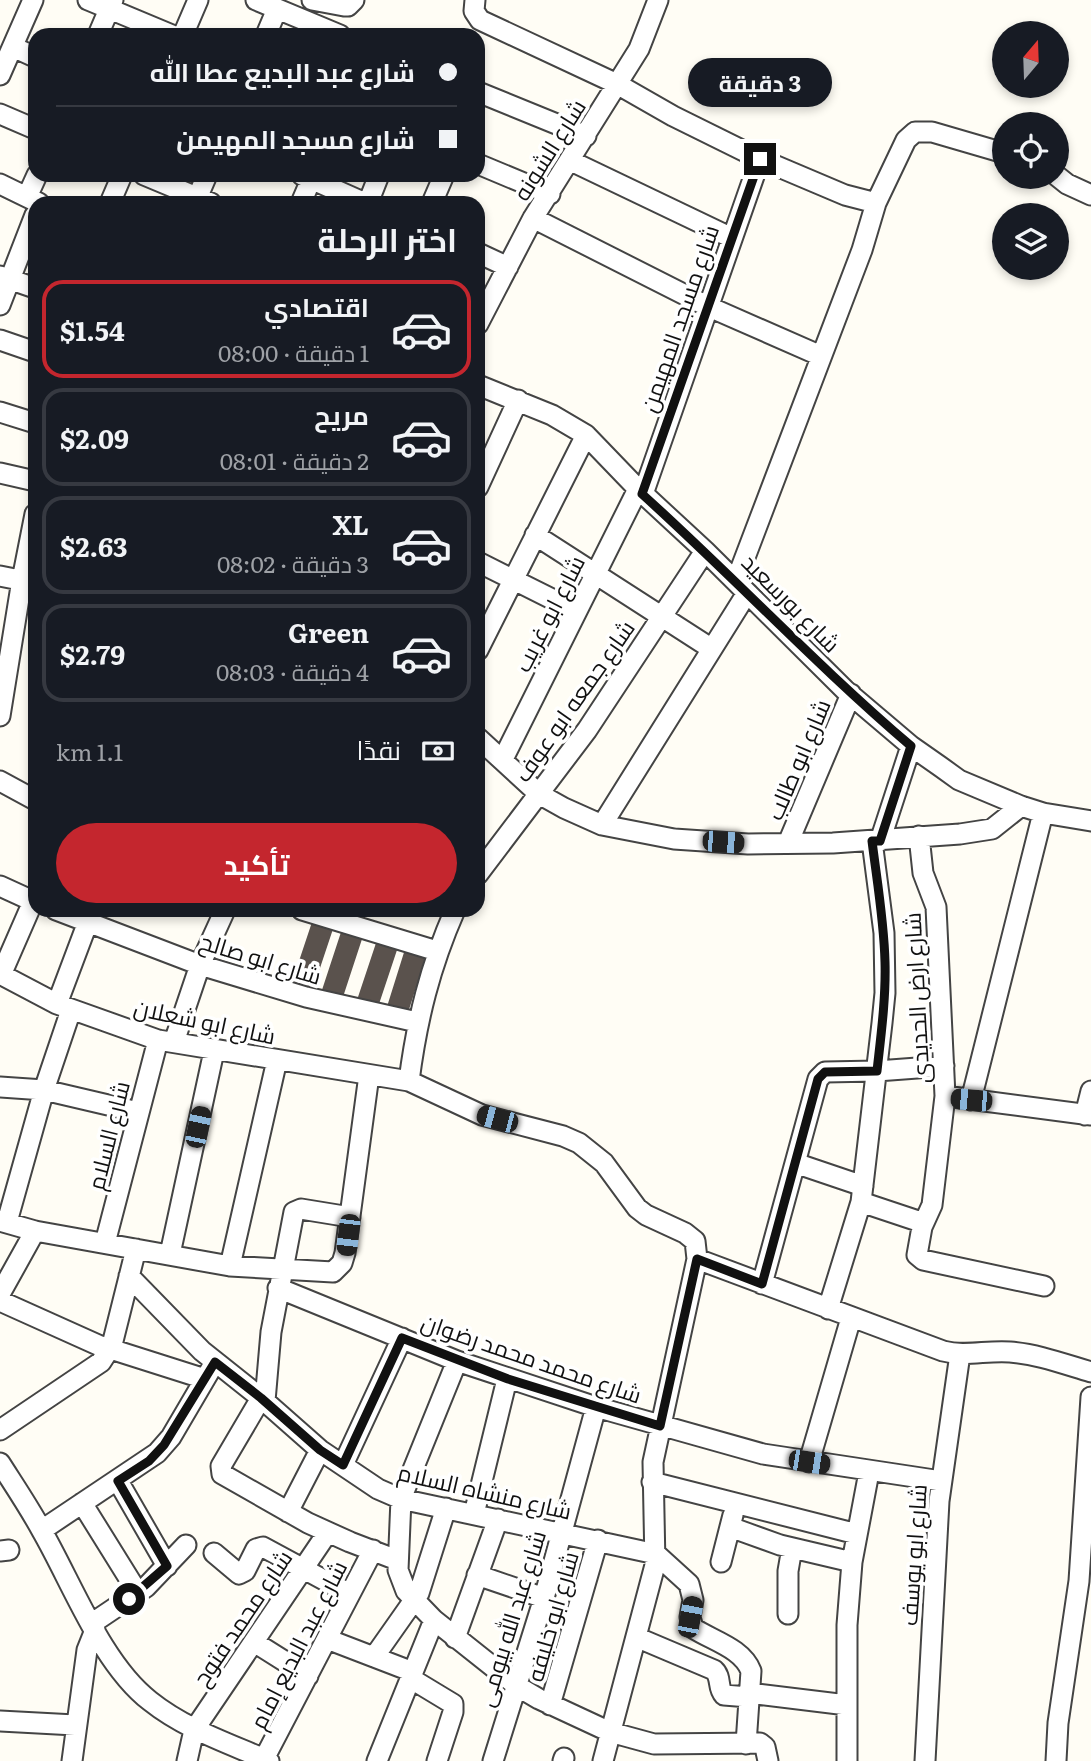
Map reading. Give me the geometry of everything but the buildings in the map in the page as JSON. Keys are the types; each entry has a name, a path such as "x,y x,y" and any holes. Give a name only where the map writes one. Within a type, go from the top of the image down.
{"street":[{"path":"0,73 33,0"},
{"path":"88,0 111,4 158,28"},
{"path":"186,28 198,0"},
{"path":"256,0 282,7 326,28"},
{"path":"312,0 344,6 352,4 354,0"},
{"path":"475,0 476,16 485,22 617,84 673,116 760,159 845,195 876,203"},
{"name":"شارع الشونه","path":"485,308 533,218 644,40 658,0"},
{"path":"101,28 111,4"},
{"path":"270,28 282,7"},
{"path":"13,47 28,54"},
{"path":"485,96 586,135"},
{"path":"0,114 28,126"},
{"path":"602,825 712,649 742,587 821,356 862,250 876,203 906,140 915,132 932,132 992,150"},
{"name":"شارع مسجد المهيمن","path":"640,491 760,159"},
{"path":"571,161 732,238"},
{"path":"485,167 550,194"},
{"path":"159,182 190,196"},
{"path":"322,182 351,196"},
{"path":"0,184 28,202"},
{"path":"1069,185 1091,195"},
{"path":"0,305 5,278 28,218"},
{"path":"533,218 707,306 821,356"},
{"path":"485,256 508,267"},
{"path":"5,278 28,286"},
{"path":"0,340 28,350"},
{"name":"شارع بورسعيد","path":"485,388 552,415 586,435 640,491 850,694 911,746 959,780 1021,806 1043,813 1091,821"},
{"path":"485,472 518,400"},
{"path":"0,412 28,422"},
{"path":"485,636 586,435"},
{"path":"0,473 28,479"},
{"name":"شارع ابو غريب","path":"503,759 576,611 640,491"},
{"path":"535,536 712,649"},
{"name":"شارع جمعه ابو عوف","path":"485,865 587,730 705,551"},
{"path":"485,566 576,611"},
{"path":"0,576 28,582 0,716"},
{"name":"شارع ابو طالب","path":"788,843 850,694"},
{"path":"828,1309 862,1194 885,993 884,933 876,841 911,746"},
{"path":"485,750 503,759 539,794 602,825 674,839 748,844 876,841 960,834 992,829 1021,806"},
{"path":"0,781 28,796"},
{"path":"971,1100 1043,813"},
{"name":"شارع ارض الحديدى","path":"919,836 923,873 936,907 945,1096 1088,1115"},
{"path":"0,886 28,898"},
{"path":"1,974 28,913"},
{"path":"90,917 44,1090 4,1222 35,1231 230,1266 327,1272 338,1268 345,1253 369,1075"},
{"name":"شارع ابو صالح","path":"92,917 200,965 306,997 417,1022"},
{"name":"شارع السلام","path":"105,1243 138,1112 166,1041 222,917"},
{"path":"325,917 436,951"},
{"path":"410,1082 417,1022 436,951 451,917"},
{"name":"شارع ابو شعلان","path":"1,974 64,1007 166,1041 410,1082 482,1115 545,1130 579,1143 604,1163 637,1208 691,1237 698,1247 697,1259"},
{"path":"170,1254 214,1051"},
{"path":"230,1266 276,1060"},
{"path":"762,1284 821,1075 831,1071 944,1066"},
{"path":"0,1087 44,1090 138,1112"},
{"path":"1088,1115 1091,1091"},
{"path":"945,1096 932,1205 922,1227 917,1250 919,1258 1044,1286"},
{"path":"795,1163 915,1219 922,1227"},
{"path":"350,1217 296,1210 278,1288 263,1400 220,1470 225,1477 288,1512 328,1532 397,1560"},
{"path":"35,1231 0,1294 110,1349 210,1371 164,1445 149,1461 42,1530"},
{"path":"0,1430 101,1362 110,1349 136,1249"},
{"path":"603,1761 656,1554 653,1462 697,1259 943,1351 960,1354 1013,1352 1091,1372"},
{"name":"شارع منشاه السلام","path":"129,1276 210,1371 263,1400 320,1450 378,1489 401,1499 656,1554"},
{"name":"شارع محمد محمد رضوان","path":"278,1288 457,1361 660,1426 763,1454 941,1481"},
{"path":"809,1462 851,1318"},
{"path":"343,1465 402,1338"},
{"name":"شارع ابو يوسف","path":"925,1761 941,1481 960,1354"},
{"path":"457,1361 401,1499 397,1560 400,1581 414,1600 434,1620 517,1686 550,1705 666,1753 719,1753 751,1743 765,1747 768,1761"},
{"path":"474,1514 508,1379"},
{"path":"1056,1761 1058,1723 1079,1581 1091,1397"},
{"name":"شارع عبد الله بيومى","path":"493,1761 544,1598 596,1407"},
{"path":"288,1512 320,1450"},
{"path":"0,1463 42,1530 116,1665 148,1700 194,1730 259,1759"},
{"path":"847,1761 847,1625 852,1562 869,1472"},
{"path":"118,1481 167,1566"},
{"path":"652,1482 857,1534"},
{"path":"82,1503 138,1593"},
{"path":"721,1562 736,1503"},
{"path":"374,1657 423,1585 446,1508"},
{"path":"456,1638 498,1519"},
{"path":"730,1527 792,1548 852,1562"},
{"name":"شارع محمد فتوح","path":"194,1730 328,1532"},
{"name":"شارع ابو خليفه","path":"550,1705 598,1540"},
{"path":"72,1761 75,1725 93,1627 138,1593 186,1545"},
{"path":"214,1553 239,1574 245,1571 254,1552 260,1548 266,1549 350,1594"},
{"path":"788,1614 788,1571 792,1548"},
{"name":"شارع عبد البديع إمام","path":"259,1759 308,1675 373,1550"},
{"path":"656,1554 689,1584 693,1600 690,1617 694,1628 741,1655 748,1662 751,1671 751,1743"},
{"path":"477,1576 544,1598"},
{"path":"377,1761 434,1620"},
{"path":"636,1637 714,1670 723,1695 847,1705"},
{"path":"327,1639 412,1675 451,1702 454,1707 437,1761"},
{"path":"254,1642 308,1675"},
{"path":"0,1721 75,1725"},
{"path":"187,1761 194,1730"}],"route":[{"path":"129,1599 167,1566 118,1481 158,1453 215,1362 320,1450 343,1465 402,1338 508,1379 660,1426 697,1259 762,1284 818,1079 825,1072 877,1071 885,993 885,963 884,933 872,841 880,841 911,746 845,690 705,551 642,494 760,159"}]}
